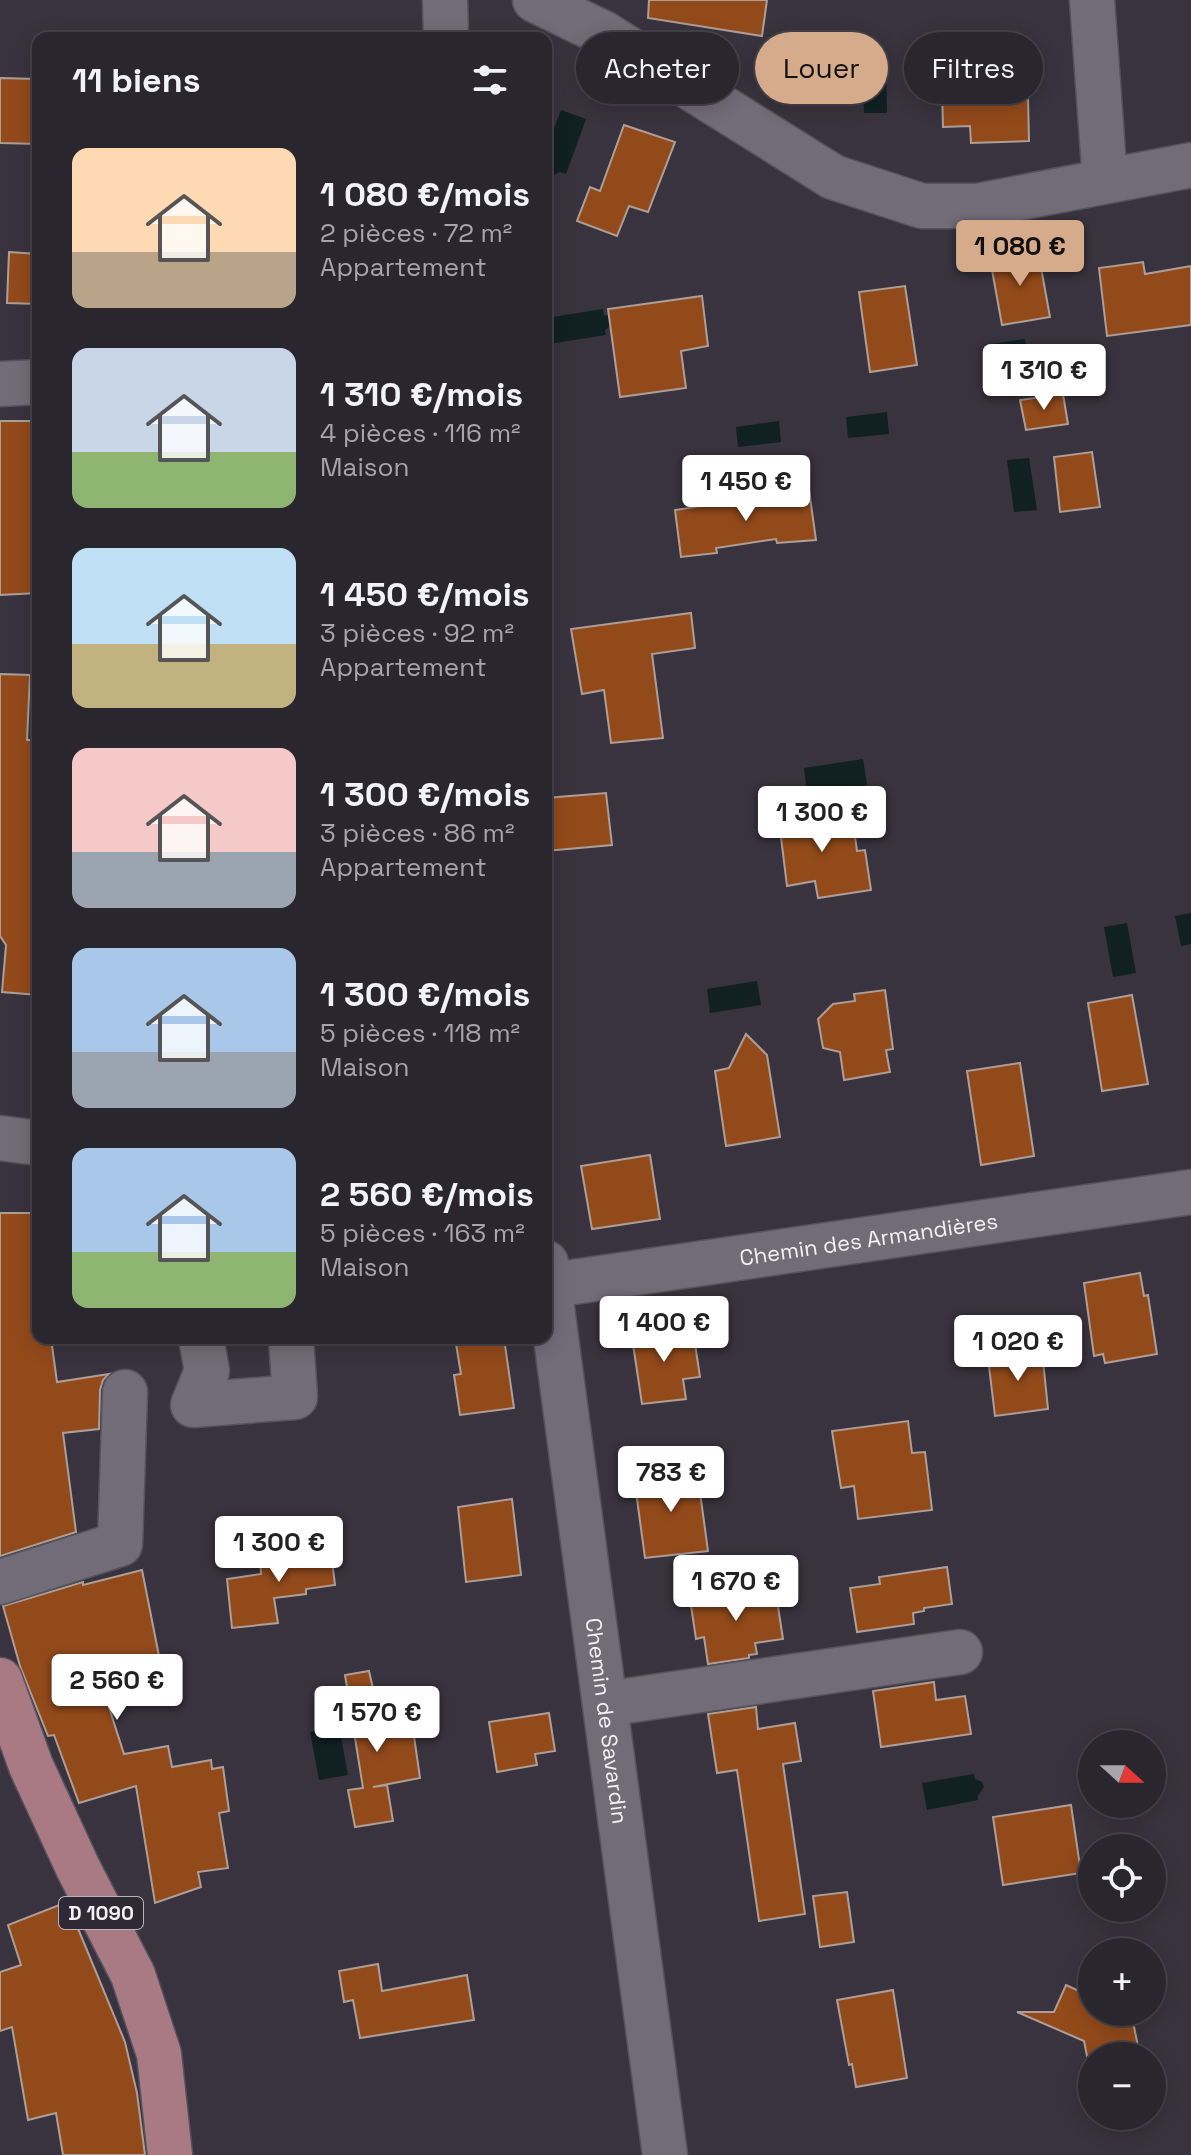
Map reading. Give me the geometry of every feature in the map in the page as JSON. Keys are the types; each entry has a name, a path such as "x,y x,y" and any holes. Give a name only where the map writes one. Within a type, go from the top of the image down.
{"main road":[{"name":"D 1090","path":"0,1680 10,1738 133,1975 159,2054 170,2155"}],"street":[{"path":"445,0 446,32"},
{"path":"535,0 603,33 833,177 922,206 977,206 1191,165"},
{"path":"1092,0 1105,181"},
{"path":"0,384 32,382"},
{"path":"0,1138 32,1142"},
{"name":"Chemin des Armandières","path":"552,1278 1191,1192"},
{"name":"Chemin de Savardin","path":"552,1316 665,2155"},
{"path":"202,1344 207,1371 193,1405 295,1397 291,1344"},
{"path":"0,1582 120,1544 125,1392"},
{"path":"605,1704 960,1652"}],"shaded area":[{"path":"864,104 887,104 887,113 864,113"},
{"path":"561,110 586,119 566,174 560,172 552,176 552,134"},
{"path":"603,309 604,315 609,316 611,326 605,330 606,335 552,344 552,317"},
{"path":"1025,339 1029,359 989,366 985,345"},
{"path":"887,412 889,434 848,438 846,417"},
{"path":"779,421 781,442 738,447 736,427"},
{"path":"1029,458 1037,510 1014,512 1007,460"},
{"path":"863,759 867,785 807,794 804,768"},
{"path":"1191,913 1191,944 1181,946 1175,916"},
{"path":"1127,923 1136,973 1113,977 1104,927"},
{"path":"757,981 761,1005 710,1013 707,989"},
{"path":"339,1727 348,1775 319,1780 310,1732"},
{"path":"974,1774 984,1787 978,1800 927,1810 922,1783"}],"building":[{"path":"649,0 767,0 763,32 755,32 755,35 648,18"},
{"path":"0,78 32,79 32,144 0,143"},
{"path":"942,104 1028,104 1029,141 971,143 970,126 943,127"},
{"path":"624,125 675,142 648,212 629,206 617,236 577,221 590,187 600,191"},
{"path":"1038,251 1050,317 1002,325 990,259"},
{"path":"9,252 32,254 32,304 7,303"},
{"path":"1143,262 1145,274 1191,266 1191,325 1107,336 1099,268"},
{"path":"905,286 917,365 870,372 859,292"},
{"path":"702,296 708,346 681,351 686,388 620,397 608,309"},
{"path":"1063,394 1068,424 1026,430 1020,400"},
{"path":"0,421 32,421 32,593 0,595"},
{"path":"1092,452 1100,507 1060,512 1054,457"},
{"path":"809,490 816,540 777,543 776,539 716,548 717,553 681,557 675,510"},
{"path":"691,613 695,648 652,654 663,738 611,743 604,690 582,694 571,629"},
{"path":"0,674 30,675 27,740 32,740 32,994 2,992 6,945 0,936"},
{"path":"606,793 612,845 552,850 552,798"},
{"path":"825,805 828,832 854,829 857,851 865,850 871,890 818,898 815,881 787,886 778,813"},
{"path":"885,990 893,1049 886,1050 890,1072 844,1080 840,1052 823,1048 818,1019 833,1004 855,1001 854,994"},
{"path":"1132,995 1148,1084 1102,1091 1088,1003"},
{"path":"746,1034 767,1055 780,1137 726,1146 715,1071 729,1068"},
{"path":"1020,1063 1034,1156 981,1165 967,1071"},
{"path":"650,1155 660,1219 592,1229 581,1166"},
{"path":"0,1213 32,1213 32,1344 52,1344 57,1382 109,1374 100,1390 99,1429 63,1433 76,1532 0,1556"},
{"path":"1140,1273 1144,1296 1148,1295 1157,1354 1105,1363 1103,1354 1094,1356 1084,1283"},
{"path":"675,1325 677,1339 694,1337 700,1377 683,1379 686,1399 642,1404 631,1331"},
{"path":"456,1344 505,1344 514,1408 460,1415 454,1375 461,1374"},
{"path":"1042,1351 1048,1409 995,1416 988,1358"},
{"path":"908,1421 912,1453 925,1452 932,1510 858,1519 854,1486 841,1488 832,1431"},
{"path":"697,1470 708,1551 645,1558 634,1477"},
{"path":"512,1499 521,1575 466,1582 458,1507"},
{"path":"330,1543 335,1585 306,1589 306,1594 274,1598 278,1623 232,1628 227,1579 261,1574 260,1560 299,1554 298,1547"},
{"path":"947,1567 952,1604 913,1613 914,1624 857,1632 850,1588 880,1584 879,1577"},
{"path":"142,1570 160,1661 97,1670 124,1754 168,1746 172,1767 211,1760 212,1769 223,1767 229,1811 219,1813 228,1868 198,1872 201,1887 155,1903 136,1786 79,1803 54,1735 48,1736 20,1666 3,1606 83,1582 83,1585"},
{"path":"775,1587 783,1639 755,1643 757,1654 749,1655 749,1658 708,1664 704,1637 696,1639 690,1599"},
{"path":"369,1671 382,1728 412,1722 420,1778 373,1787 387,1785 393,1821 355,1827 348,1790 363,1788 345,1675"},
{"path":"934,1682 936,1700 965,1696 971,1734 881,1747 873,1691"},
{"path":"756,1707 758,1729 795,1723 801,1761 783,1764 805,1914 759,1921 737,1770 717,1773 708,1714"},
{"path":"549,1713 555,1751 535,1754 537,1765 497,1772 489,1722"},
{"path":"1071,1805 1078,1873 1003,1885 993,1817"},
{"path":"847,1892 854,1942 820,1947 813,1896"},
{"path":"67,1902 125,2042 137,2093 145,2155 63,2155 56,2113 28,2120 12,2027 0,2031 0,1972 21,1965 8,1925"},
{"path":"378,1964 382,1991 467,1975 474,2020 360,2038 353,2000 344,2002 339,1971"},
{"path":"1066,1985 1078,1991 1078,2026 1134,2026 1137,2042 1084,2042 1017,2012 1054,2012"},
{"path":"893,1990 907,2078 856,2087 837,2000"}]}
